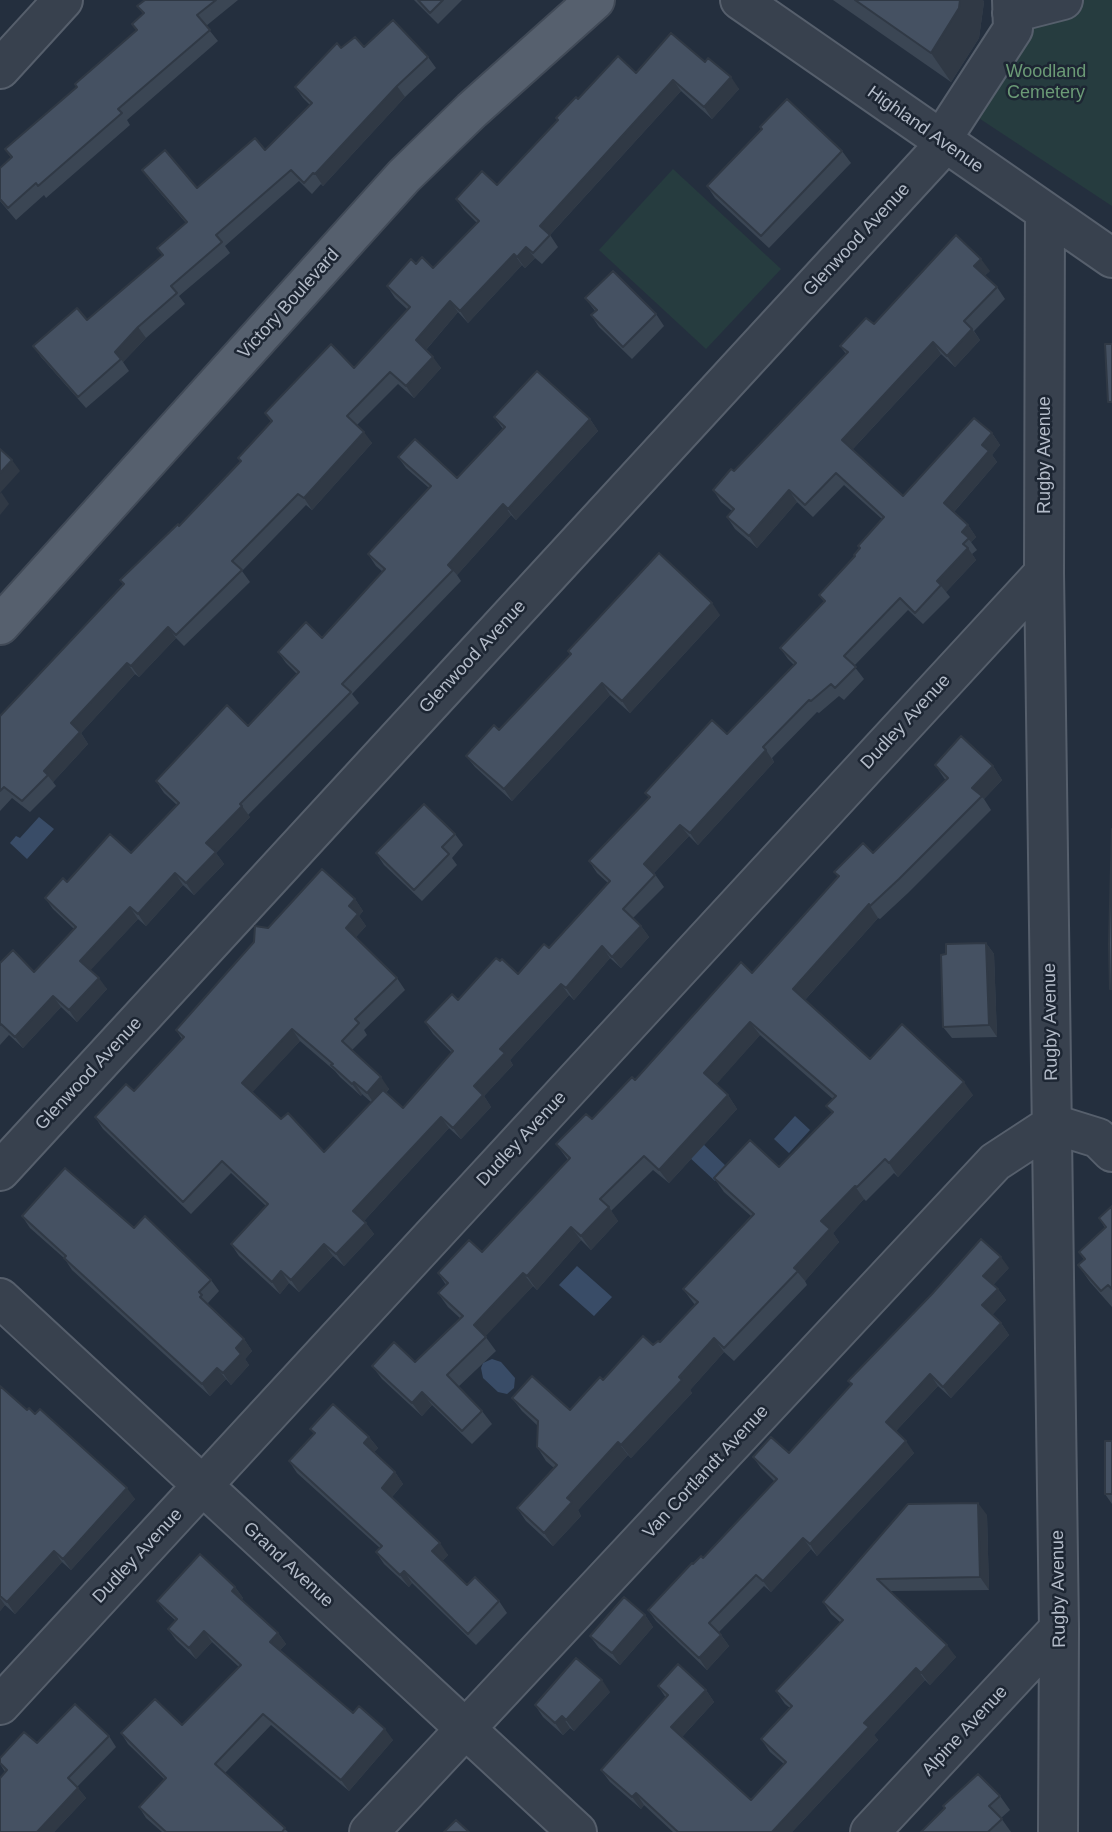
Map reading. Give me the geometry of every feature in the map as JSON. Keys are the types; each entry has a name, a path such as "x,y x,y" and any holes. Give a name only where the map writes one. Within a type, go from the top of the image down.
{"main road":[{"name":"Victory Boulevard","path":"0,625 404,176 472,110 596,0"}],"street":[{"path":"0,68 63,0"},
{"name":"Highland Avenue","path":"740,0 1112,258"},
{"path":"1012,6 1063,0"},
{"name":"Glenwood Avenue","path":"0,1171 943,142 1013,29 1012,6"},
{"name":"Rugby Avenue","path":"1045,213 1044,573 1059,1629 1058,1832"},
{"name":"Dudley Avenue","path":"0,1705 1044,573"},
{"path":"1053,1124 1098,1138 1112,1152"},
{"name":"Van Cortlandt Avenue","path":"369,1832 995,1162 1053,1124"},
{"name":"Grand Avenue","path":"0,1298 577,1832"},
{"name":"Alpine Avenue","path":"870,1832 1059,1629"}],"green space":[{"name":"Woodland Cemetery","path":"1003,0 1112,0 1112,206 953,101 981,66"},
{"path":"673,169 781,269 706,349 599,250"}],"water":[{"path":"39,817 54,829 27,859 10,843 16,836 20,838"},
{"path":"795,1116 810,1130 789,1153 774,1139"},
{"path":"701,1142 728,1168 715,1181 688,1156"},
{"path":"577,1266 612,1297 594,1316 559,1285"},
{"path":"492,1359 501,1362 515,1378 514,1388 507,1394 498,1392 483,1378 483,1363"}],"building":[{"path":"145,0 216,0 197,15 210,30 118,109 122,113 38,186 36,183 8,208 0,199 0,168 12,157 5,149 77,87 75,84 137,30 132,24 144,13 137,6"},
{"path":"418,0 443,0 430,13"},
{"path":"855,0 960,0 959,8 931,53"},
{"path":"393,20 428,57 397,86 315,174 304,183 291,170 216,235 222,242 171,286 177,293 138,327 115,352 121,359 78,397 33,346 77,308 87,320 163,255 157,248 187,222 142,170 165,150 197,188 255,138 265,150 312,103 295,87 337,43 341,48 355,37 364,47"},
{"path":"671,33 705,62 708,58 731,77 704,107 673,80 540,226 550,235 533,253 526,247 517,257 514,254 460,311 450,301 416,340 433,357 406,386 390,372 347,416 364,432 304,498 298,494 232,561 242,570 176,635 168,627 131,666 127,663 71,723 80,732 44,771 48,775 22,801 4,787 0,791 0,716 124,584 120,580 178,524 179,526 241,461 238,458 272,421 265,413 331,344 354,368 410,307 387,286 411,259 416,264 422,257 433,268 479,221 456,199 482,171 497,185 558,120 556,118 576,97 578,99 618,56 636,73"},
{"path":"787,99 842,151 761,236 707,186"},
{"path":"956,235 981,259 974,266 997,287 964,321 972,329 947,356 933,342 842,440 903,496 974,418 992,433 982,445 989,451 944,503 968,525 962,532 969,538 963,544 968,548 937,581 941,585 915,613 900,598 844,656 856,667 835,688 831,684 809,700 763,747 766,750 690,833 680,825 644,864 655,875 623,909 641,926 612,957 602,946 566,988 561,984 500,1049 505,1053 474,1086 483,1095 453,1128 441,1117 353,1211 366,1223 336,1254 324,1244 291,1280 281,1271 272,1282 231,1244 268,1204 222,1161 183,1202 95,1117 126,1084 134,1091 184,1037 176,1030 254,942 255,926 268,928 322,869 355,899 349,906 358,914 346,928 397,978 355,1019 359,1023 342,1041 381,1077 367,1093 354,1082 352,1084 292,1029 242,1083 281,1119 288,1113 324,1152 383,1090 403,1108 453,1051 425,1022 452,994 458,1000 496,958 500,961 502,959 518,974 544,944 549,948 610,881 589,861 650,797 645,793 712,720 727,734 796,663 780,648 825,601 819,595 855,556 860,548 858,546 884,517 836,473 805,505 789,490 749,536 727,517 734,509 713,490 848,352 840,346 866,318 874,324"},
{"path":"613,271 656,314 623,347 591,315 597,310 585,298"},
{"path":"1105,344 1112,344 1112,402 1108,402"},
{"path":"537,371 590,419 508,509 503,504 448,565 453,570 342,684 351,692 240,804 242,806 206,843 216,852 186,883 175,873 138,914 130,907 80,961 99,978 69,1010 53,996 15,1037 0,1025 0,963 13,950 34,972 76,927 45,898 63,878 67,882 110,834 131,853 179,803 156,781 227,705 248,726 299,672 278,652 306,622 322,638 385,569 368,554 431,486 398,457 415,439 457,478 505,427 494,417"},
{"path":"0,449 12,460 0,473"},
{"path":"659,553 712,603 622,701 602,683 504,789 466,756 494,725 499,730 571,654 568,651"},
{"path":"961,736 993,766 972,788 982,796 899,879 870,906 869,904 793,989 870,1059 902,1024 964,1082 889,1163 885,1159 821,1221 830,1229 794,1268 798,1271 724,1348 714,1338 679,1377 682,1380 621,1445 618,1442 567,1498 572,1502 544,1533 517,1508 557,1465 537,1447 538,1421 512,1398 532,1376 570,1410 600,1377 603,1380 643,1336 653,1345 660,1342 698,1302 683,1289 754,1214 714,1178 750,1140 779,1167 833,1112 826,1106 836,1096 750,1022 704,1073 728,1095 659,1170 644,1156 600,1199 609,1207 581,1236 571,1227 527,1276 523,1273 474,1325 486,1337 447,1375 482,1411 462,1431 422,1392 412,1403 372,1366 394,1342 415,1362 463,1316 438,1293 448,1283 438,1273 469,1240 482,1252 570,1158 556,1144 586,1114 592,1119 632,1077 635,1080 741,962 752,973 839,876 834,872 863,843 873,853 948,778 935,765"},
{"path":"424,804 455,834 442,847 449,854 414,890 376,853"},
{"path":"1112,829 1112,989 1110,989 1109,944"},
{"path":"986,943 989,1025 943,1027 941,955 946,954 946,944"},
{"path":"65,1168 134,1228 145,1216 211,1280 199,1292 202,1295 200,1297 244,1339 236,1348 241,1354 223,1373 217,1368 202,1384 22,1216"},
{"path":"1112,1206 1112,1289 1108,1285 1101,1291 1078,1265 1085,1259 1079,1252 1106,1227 1099,1218"},
{"path":"981,1239 1001,1257 983,1276 998,1289 982,1305 1001,1323 943,1387 930,1374 886,1422 906,1441 810,1544 803,1538 763,1581 756,1575 709,1623 721,1635 699,1658 648,1610 692,1563 701,1556 703,1558 777,1479 753,1457 771,1437 789,1453 852,1384 848,1381"},
{"path":"0,1386 27,1410 29,1408 35,1414 40,1409 127,1488 63,1559 54,1551 7,1602 0,1596"},
{"path":"333,1404 369,1437 364,1443 395,1472 382,1488 440,1543 432,1551 467,1585 475,1577 499,1601 468,1634 404,1571 400,1575 376,1552 382,1546 289,1461 315,1433 310,1429"},
{"path":"1105,1441 1112,1441 1112,1494 1105,1494"},
{"path":"978,1503 980,1577 877,1579 947,1645 921,1673 916,1668 864,1723 869,1727 772,1832 678,1832 636,1793 632,1797 601,1770 668,1695 658,1686 678,1664 706,1690 671,1727 751,1800 786,1762 761,1739 792,1706 776,1691 843,1620 823,1602 908,1504"},
{"path":"200,1554 235,1587 232,1591 278,1633 270,1642 353,1713 359,1706 385,1729 341,1780 263,1714 215,1764 285,1828 282,1832 166,1832 139,1807 166,1778 121,1733 155,1699 182,1725 241,1665 204,1631 189,1648 168,1629 177,1619 157,1601"},
{"path":"624,1597 645,1615 612,1653 590,1636"},
{"path":"576,1658 602,1680 566,1720 562,1716 555,1723 535,1705"},
{"path":"75,1704 109,1736 68,1778 78,1788 37,1832 0,1832 0,1778 7,1770 0,1763 0,1758 24,1732 37,1743"},
{"path":"978,1774 1000,1796 989,1806 1002,1819 988,1832 921,1832 945,1808 943,1806"},
{"path":"456,1820 469,1832 444,1832"}]}
